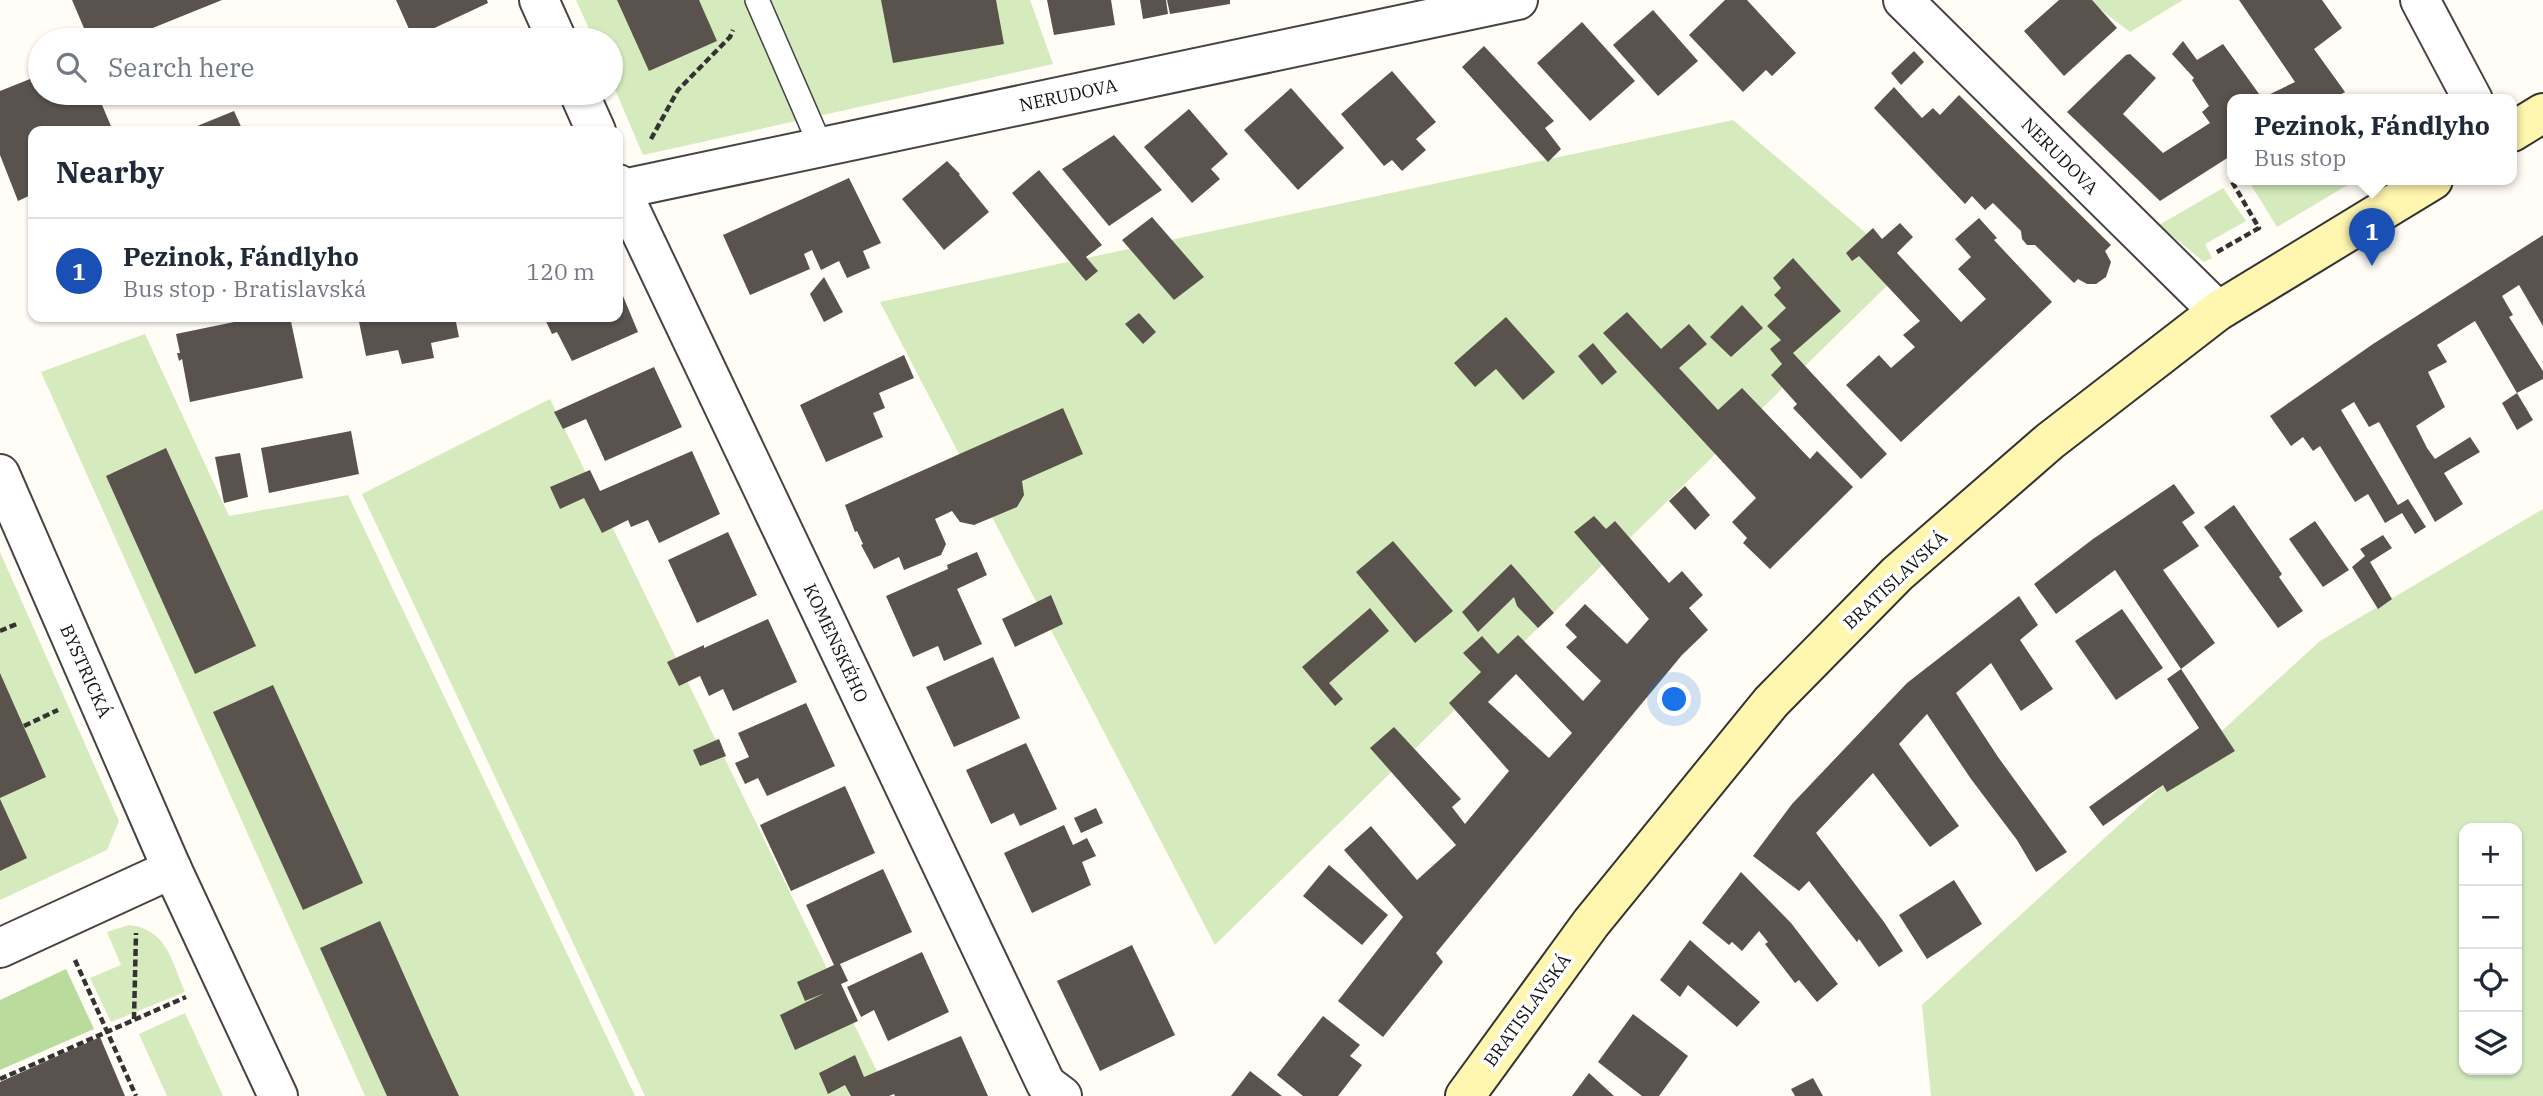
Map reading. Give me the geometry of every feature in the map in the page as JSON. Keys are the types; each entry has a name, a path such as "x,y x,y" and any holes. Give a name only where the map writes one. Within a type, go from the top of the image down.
{"main road":[{"path":"2517,129 2543,113"},
{"name":"BRATISLAVSKÁ","path":"1465,1096 1591,923 1771,702 1907,565 2050,441 2218,311 2425,185"}],"street":[{"path":"539,0 552,28"},
{"name":"NERUDOVA","path":"623,186 1518,0"},
{"name":"NERUDOVA","path":"1903,0 2218,311"},
{"path":"2420,0 2470,94"},
{"path":"584,105 594,126"},
{"name":"KOMENSKÉHO","path":"623,195 1046,1084 1062,1096"},
{"name":"BYSTRICKÁ","path":"0,474 172,869 278,1096"},
{"path":"0,948 172,869"}],"lane":[{"path":"759,1 821,147"}],"path":[{"path":"650,141 678,90 730,37 736,25"},
{"path":"2217,253 2259,229 2234,185"},
{"path":"0,631 29,619"},
{"path":"24,726 67,706"},
{"path":"134,1019 136,929"},
{"path":"71,951 136,1096"},
{"path":"0,1079 225,980"}],"green space":[{"path":"576,0 1030,0 1053,64 643,155 622,105 623,28 589,28"},
{"path":"2088,0 2183,0 2130,32"},
{"path":"1733,120 1906,267 1215,945 880,302"},
{"path":"2251,185 2348,185 2277,227"},
{"path":"2223,188 2246,221 2205,244 2212,258 2204,262 2159,225"},
{"path":"145,334 229,516 348,495 635,1096 365,1096 41,372"},
{"path":"550,399 889,1096 645,1096 362,494"},
{"path":"2543,509 2543,1096 1931,1096 1922,1005 2320,641"},
{"path":"0,552 119,821 107,850 0,900"},
{"path":"129,925 142,928 160,940 172,959 185,992 111,1022 90,978 121,965 107,932"},
{"path":"66,969 94,1029 0,1070 0,1000"},
{"path":"185,1013 223,1096 167,1096 139,1034"}],"building":[{"path":"72,0 222,0 153,28 84,28"},
{"path":"396,0 487,0 488,3 434,28 409,28"},
{"path":"617,0 699,0 717,41 649,71"},
{"path":"881,0 996,0 1004,44 893,63"},
{"path":"1047,0 1111,0 1115,25 1054,35"},
{"path":"1140,0 1166,0 1168,14 1143,19"},
{"path":"1167,0 1230,0 1230,4 1170,14"},
{"path":"1725,0 1747,0 1796,53 1772,76 1766,70 1743,92 1689,35"},
{"path":"2059,0 2092,0 2117,28 2064,76 2024,31"},
{"path":"2239,0 2322,0 2342,28 2314,49 2345,92 2270,94 2295,82"},
{"path":"1653,10 1698,61 1658,96 1613,45"},
{"path":"1582,22 1635,81 1590,121 1537,63"},
{"path":"2183,41 2197,60 2223,44 2259,94 2227,94 2227,158 2160,201 2067,112 2130,54 2156,78 2123,114 2163,153 2210,123 2202,112 2209,106 2192,80 2194,78 2172,54"},
{"path":"1484,46 1554,121 1545,128 1561,149 1548,162 1462,67"},
{"path":"1914,51 1924,62 1901,85 1891,73"},
{"path":"1392,71 1436,122 1416,139 1426,150 1402,171 1392,160 1384,166 1341,114"},
{"path":"28,80 28,105 102,105 111,126 28,126 28,196 18,201 0,155 0,91"},
{"path":"1894,87 1922,118 1933,108 1940,115 1959,95 2111,245 2105,251 2111,262 2106,277 2096,284 2087,284 2078,279 2074,283 2035,245 2027,245 2022,239 2021,231 1993,203 1985,210 1972,196 1965,204 1874,108"},
{"path":"1291,88 1344,148 1298,190 1244,130"},
{"path":"1189,109 1228,154 1211,169 1220,179 1192,203 1144,147"},
{"path":"234,111 241,126 197,126"},
{"path":"1114,135 1162,190 1109,226 1062,169"},
{"path":"947,161 989,212 944,250 902,199"},
{"path":"1039,170 1102,245 1086,257 1098,271 1086,281 1012,193"},
{"path":"849,178 881,243 863,251 870,268 847,278 839,261 821,270 812,250 804,254 810,269 750,295 723,235"},
{"path":"1152,217 1204,277 1174,300 1122,240"},
{"path":"1979,218 1997,238 1994,240 2052,302 1901,442 1846,385 1879,355 1891,368 1915,347 1903,335 1920,321 1859,256 1852,261 1846,253 1873,228 1882,239 1900,223 1913,237 1897,253 1961,322 1986,299 1958,269 1971,257 1955,239"},
{"path":"2543,235 2543,326 2519,285 2502,296 2513,315 2509,317 2543,371 2543,379 2517,393 2475,321 2437,345 2447,362 2428,372 2445,407 2416,426 2427,448 2435,459 2470,437 2480,452 2444,473 2463,504 2435,522 2379,422 2369,427 2354,402 2341,410 2398,505 2408,499 2426,527 2415,534 2402,513 2385,523 2368,494 2355,502 2320,446 2313,451 2303,437 2291,446 2270,416 2373,344"},
{"path":"1793,258 1841,311 1793,353 1887,454 1861,479 1793,408 1797,404 1771,375 1782,364 1770,349 1781,340 1767,326 1786,308 1774,295 1781,288 1773,278"},
{"path":"824,277 843,312 824,322 810,294"},
{"path":"623,296 638,332 572,361 557,332 552,334 546,322 623,322"},
{"path":"1742,305 1763,328 1731,357 1710,337"},
{"path":"1627,312 1661,349 1689,324 1707,344 1679,368 1718,410 1742,388 1810,459 1817,451 1853,487 1770,569 1743,543 1747,538 1732,522 1756,498 1603,333"},
{"path":"1139,313 1156,332 1143,344 1125,324"},
{"path":"1506,317 1555,372 1523,400 1496,369 1475,387 1454,363"},
{"path":"234,322 291,322 303,378 190,402 182,359 179,361 177,353 180,353 176,334"},
{"path":"359,322 456,322 459,337 431,343 434,358 402,364 398,350 366,356"},
{"path":"1593,343 1617,372 1602,385 1578,356"},
{"path":"904,355 914,378 879,393 885,408 873,413 883,437 826,462 800,405"},
{"path":"654,367 682,427 605,461 586,419 563,429 554,412"},
{"path":"2517,393 2533,420 2517,430 2502,403"},
{"path":"1063,408 1083,454 1022,481 1024,495 1017,507 974,525 960,522 952,511 935,519 946,544 941,555 904,570 899,557 874,569 845,505"},
{"path":"351,431 359,474 269,493 261,448"},
{"path":"166,448 256,646 195,674 106,476"},
{"path":"692,451 720,514 659,543 648,520 631,527 628,520 602,533 584,498 560,509 550,487 590,470 600,491"},
{"path":"240,453 248,497 224,503 215,457"},
{"path":"2174,484 2195,513 2182,522 2199,546 2163,570 2215,643 2181,669 2115,570 2056,614 2034,584 2093,539"},
{"path":"1685,486 1710,515 1695,530 1669,501"},
{"path":"2234,505 2282,574 2279,577 2303,611 2278,628 2204,527"},
{"path":"1594,516 1606,529 1615,521 1669,583 1682,571 1703,595 1689,608 1708,630 1682,655 1436,953 1443,962 1383,1037 1338,1001 1403,917 1344,850 1371,826 1417,880 1456,845 1370,748 1394,727 1461,799 1452,807 1465,824 1509,771 1449,703 1481,672 1463,653 1482,636 1498,654 1518,635 1583,701 1601,681 1566,647 1577,637 1565,625 1585,604 1627,644 1649,619 1574,532","holes":["1516,674 1572,733 1549,758 1488,702"]},
{"path":"2315,521 2349,570 2323,587 2289,539"},
{"path":"728,532 757,595 697,623 668,560"},
{"path":"2383,535 2392,548 2370,562 2392,599 2378,609 2352,567 2365,556 2360,549"},
{"path":"1393,541 1453,611 1415,643 1356,572"},
{"path":"977,552 987,575 957,589 982,644 944,661 938,646 913,657 886,596 948,569 947,565"},
{"path":"1511,564 1554,613 1538,628 1517,606 1514,597 1478,632 1462,612"},
{"path":"1051,595 1063,624 1015,647 1002,619"},
{"path":"2019,596 2038,625 2020,640 2053,689 2021,711 1991,663 1956,693 1998,757 2067,852 2036,872 2017,840 1927,714 1899,744 1959,826 1930,847 1873,773 1816,833 1903,951 1879,967 1859,939 1857,942 1809,881 1799,891 1753,856 1792,804 1907,683"},
{"path":"1370,608 1389,631 1329,683 1343,699 1335,706 1302,667"},
{"path":"2122,609 2163,668 2116,700 2075,641"},
{"path":"768,619 797,682 733,711 723,689 709,696 700,676 679,686 667,662"},
{"path":"993,657 1020,718 954,747 926,687"},
{"path":"2181,669 2235,751 2167,792 2163,785 2103,826 2089,807 2199,728 2167,679"},
{"path":"0,673 46,777 0,798"},
{"path":"273,685 363,883 303,910 213,712"},
{"path":"806,703 835,766 767,796 758,778 745,784 735,763 749,757 738,733"},
{"path":"719,739 726,756 700,766 693,750"},
{"path":"1026,743 1057,809 1020,826 1014,813 991,824 966,770"},
{"path":"845,786 875,853 791,891 760,825"},
{"path":"0,799 27,858 0,871"},
{"path":"1096,808 1103,823 1081,833 1074,818"},
{"path":"1064,825 1073,845 1087,838 1096,856 1082,862 1091,885 1032,913 1004,853"},
{"path":"1329,865 1388,915 1362,945 1303,896"},
{"path":"883,869 912,932 840,964 848,981 841,984 858,1021 795,1050 780,1015 825,993 805,1001 797,982 834,965 806,905"},
{"path":"1741,872 1791,923 1838,984 1817,1002 1799,980 1795,983 1765,944 1768,942 1759,931 1742,951 1732,942 1729,945 1702,923"},
{"path":"1954,880 1982,924 1927,959 1899,915"},
{"path":"380,921 459,1096 387,1096 320,948"},
{"path":"1690,940 1760,1002 1737,1027 1688,985 1680,997 1660,980"},
{"path":"1132,945 1175,1035 1100,1071 1057,981"},
{"path":"922,952 949,1012 888,1041 874,1010 861,1017 847,987"},
{"path":"1633,1014 1688,1056 1659,1096 1642,1096 1598,1062"},
{"path":"1323,1016 1360,1045 1350,1056 1362,1065 1338,1096 1303,1096 1277,1075"},
{"path":"961,1036 988,1096 851,1096 845,1085 828,1094 819,1073 855,1055 864,1077"},
{"path":"100,1037 125,1096 0,1096 0,1082"},
{"path":"1250,1071 1282,1096 1231,1096"},
{"path":"1589,1073 1614,1096 1572,1096"},
{"path":"1813,1078 1823,1096 1795,1096 1791,1089"}],"place":[{"name":"Pezinok, Fándlyho","path":"2372,266"}]}
